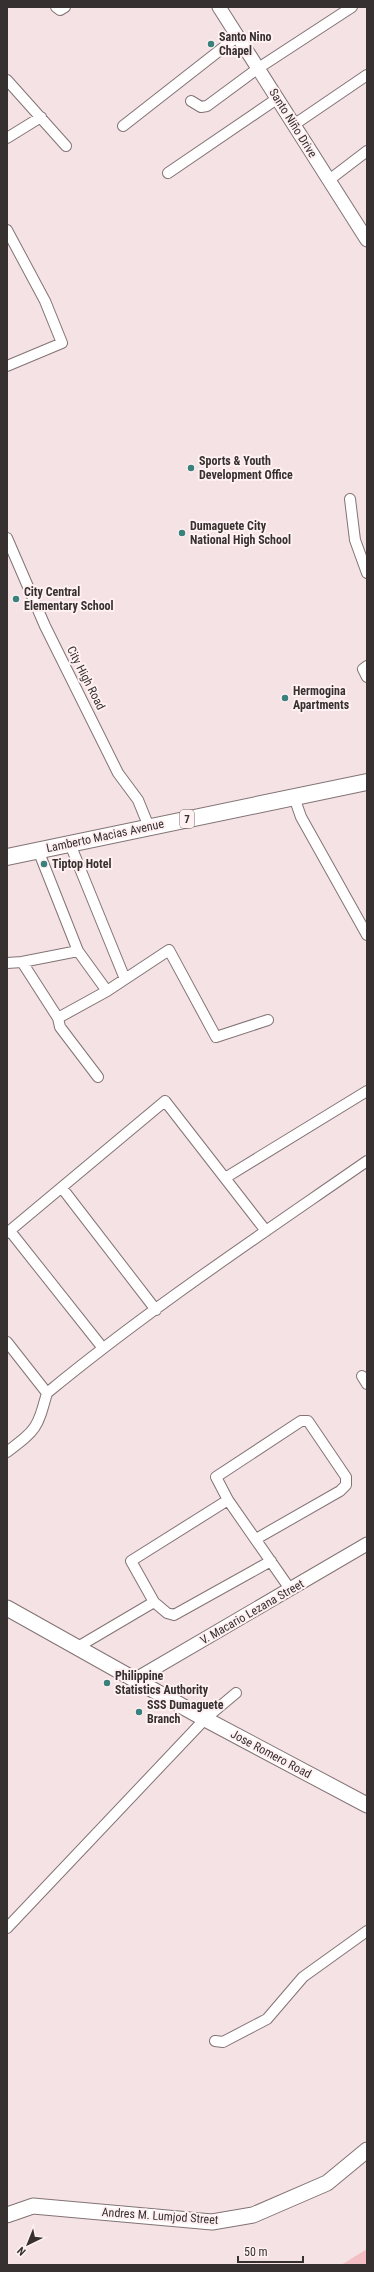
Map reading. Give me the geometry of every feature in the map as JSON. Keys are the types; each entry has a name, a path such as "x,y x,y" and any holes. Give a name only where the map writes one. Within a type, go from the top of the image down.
{"main road":[{"name":"Lamberto Macias Avenue","path":"7,856 367,782"},
{"name":"Jose Romero Road","path":"7,1608 205,1719 367,1805"},
{"name":"Andres M. Lumjod Street","path":"7,2215 33,2206 212,2222 253,2216 327,2182 367,2150"}],"street":[{"path":"56,7 60,10 65,7"},
{"name":"Santo Niño Drive","path":"219,7 295,124 329,180 364,226 367,240"},
{"path":"191,101 201,107 207,106 259,68 352,7"},
{"path":"123,126 238,36"},
{"path":"295,124 367,75"},
{"path":"7,80 66,146"},
{"path":"168,174 278,98"},
{"path":"7,138 41,117"},
{"path":"329,180 367,151"},
{"path":"7,230 45,301 62,342 7,366"},
{"path":"350,499 355,540 367,573"},
{"name":"City High Road","path":"7,538 45,626 118,772 138,800 149,827"},
{"path":"367,666 363,669 367,677"},
{"path":"294,797 301,817 367,935"},
{"path":"70,844 125,979"},
{"path":"38,850 78,951 107,991"},
{"path":"58,1018 107,991 169,950 216,1037 268,1020"},
{"path":"7,963 22,962 78,951"},
{"path":"22,962 58,1018 60,1027 98,1077"},
{"path":"225,1178 367,1091"},
{"path":"102,1347 8,1232 164,1101 266,1231"},
{"path":"7,1452 33,1431 38,1423 47,1393 102,1347 266,1231 367,1162"},
{"path":"62,1188 156,1310"},
{"path":"7,1342 47,1393"},
{"path":"256,1539 340,1491 346,1485 346,1477 308,1421 301,1421 216,1477 228,1500 290,1589"},
{"path":"228,1500 131,1561 154,1602 167,1613 174,1615 271,1561"},
{"name":"V. Macario Lezana Street","path":"136,1679 367,1544"},
{"path":"76,1648 154,1602"},
{"path":"7,1928 205,1719 236,1693"},
{"path":"215,2041 223,2042 267,2020 303,1977 367,1931"}],"shaded area":[{"path":"367,2249 367,2265 341,2265"}],"place":[{"name":"Santo Nino Chapel","path":"211,44"},
{"name":"Sports & Youth Development Office","path":"191,468"},
{"name":"Dumaguete City National High School","path":"182,533"},
{"name":"City Central Elementary School","path":"16,599"},
{"name":"Hermogina Apartments","path":"285,698"},
{"name":"Tiptop Hotel","path":"44,864"},
{"name":"Philippine Statistics Authority","path":"107,1683"},
{"name":"SSS Dumaguete Branch","path":"139,1712"}]}
